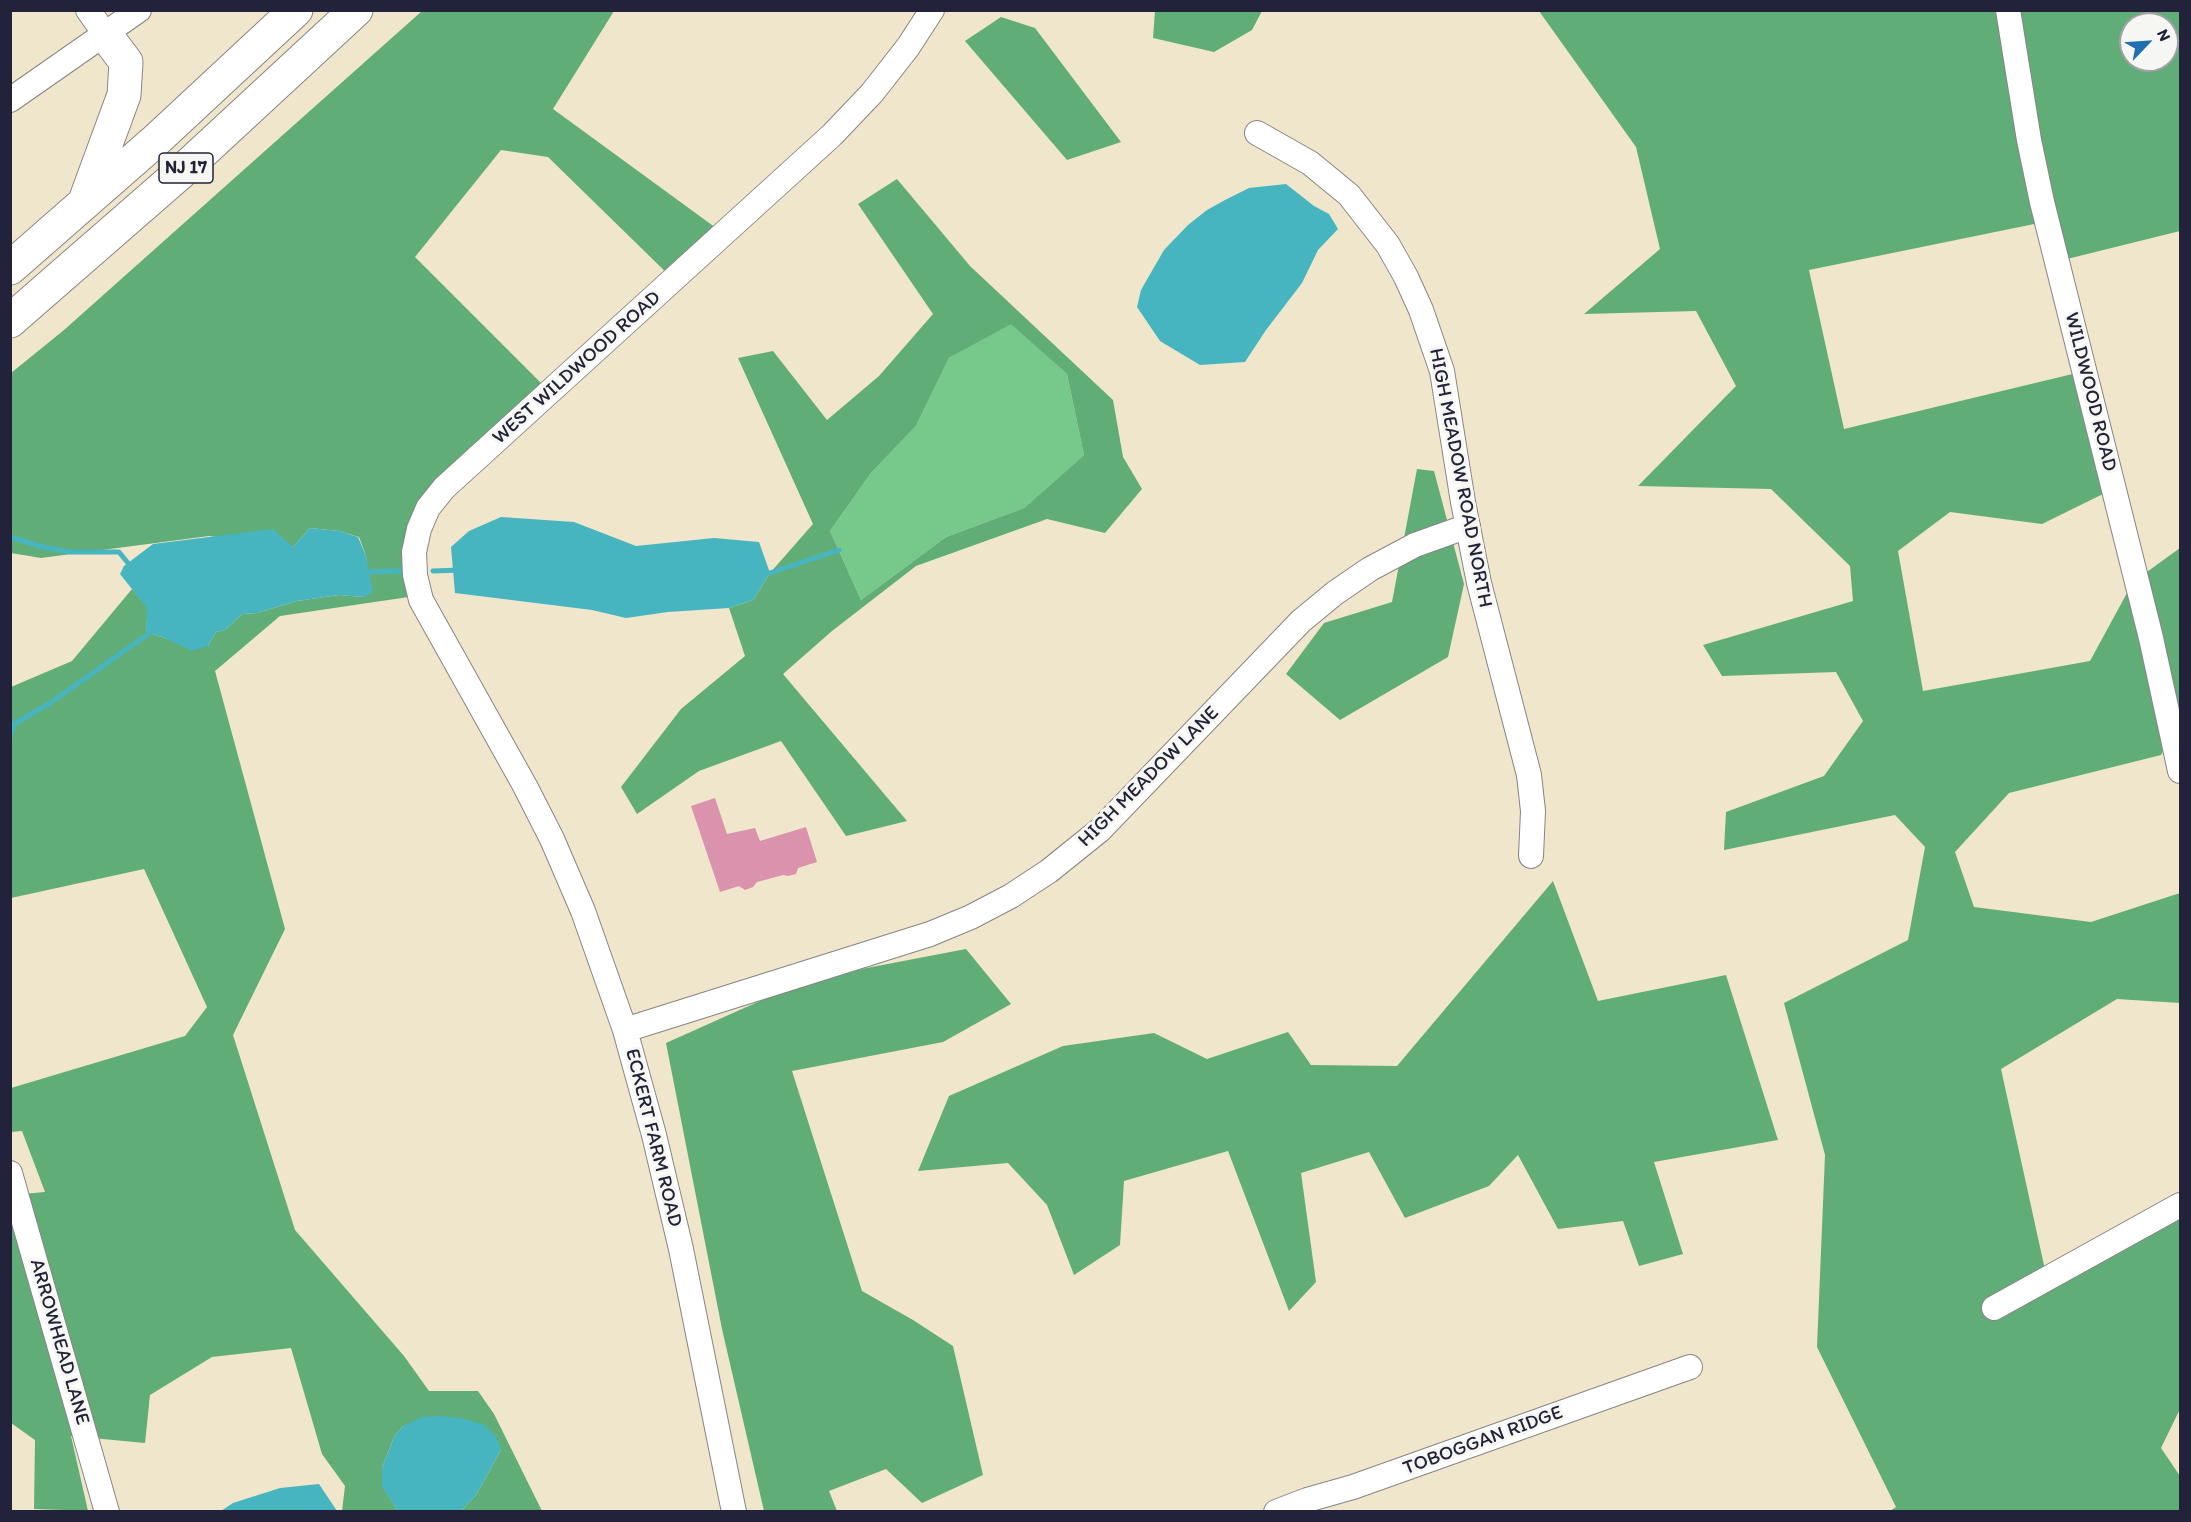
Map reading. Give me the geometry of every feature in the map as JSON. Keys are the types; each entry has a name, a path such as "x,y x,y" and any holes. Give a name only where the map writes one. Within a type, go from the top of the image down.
{"highway":[{"name":"NJ 17","path":"10,268 154,142 296,10"},
{"name":"NJ 17","path":"10,321 181,172 356,10"},
{"path":"84,202 124,96 126,62 97,22"}],"street":[{"path":"10,100 97,22 139,10"},
{"name":"WEST WILDWOOD ROAD","path":"521,780 421,600 415,575 414,552 419,529 428,508 444,488 832,135 872,93 908,47 932,10"},
{"name":"WILDWOOD ROAD","path":"2008,10 2024,117 2040,192 2151,638 2181,771"},
{"name":"HIGH MEADOW ROAD NORTH","path":"1257,133 1310,163 1338,184 1362,210 1388,245 1406,276 1421,310 1442,370 1468,526 1487,613 1529,775 1533,811 1531,856"},
{"name":"HIGH MEADOW LANE","path":"626,1030 930,934 971,917 1011,896 1049,871 1100,830 1301,621 1335,593 1370,569 1415,545 1468,526"},
{"name":"ECKERT FARM ROAD","path":"521,780 552,839 583,911 626,1030 681,1249 734,1512"},
{"name":"ARROWHEAD LANE","path":"10,1173 107,1512"},
{"path":"1994,1308 2181,1205"},
{"name":"TOBOGGAN RIDGE","path":"1276,1512 1307,1500 1353,1487 1690,1367"}],"green space":[{"path":"1155,10 1262,11 1252,30 1214,52 1153,38"},
{"path":"422,11 614,11 553,109 727,236 676,282 548,157 501,150 415,257 554,396 423,520 422,595 280,616 215,671 285,929 233,1035 295,1230 404,1356 429,1391 478,1391 494,1414 542,1511 461,1511 476,1495 501,1450 403,1426 394,1437 382,1468 382,1486 398,1511 342,1511 345,1486 322,1454 291,1348 212,1357 150,1395 145,1443 71,1436 88,1511 34,1509 35,1440 11,1423 11,1195 45,1192 22,1131 11,1132 11,1088 185,1036 207,1007 144,869 11,898 11,687 72,661 132,589 148,608 146,632 208,646 216,632 225,630 242,614 257,613 297,601 339,595 364,597 368,573 366,556 359,537 339,531 310,528 293,547 209,536 41,558 11,553 11,373 64,330"},
{"path":"1539,11 2180,11 2180,231 2059,261 2049,221 1809,270 1844,429 2085,371 2105,493 2042,524 1950,512 1898,551 1923,691 2090,661 2133,582 2180,548 2180,720 2161,755 2009,793 1955,852 1974,907 2091,922 2180,893 2180,1003 2117,999 2001,1069 2047,1279 2180,1208 2180,1409 2161,1448 2180,1476 2180,1511 1890,1511 1896,1507 1817,1347 1825,1155 1784,1003 1908,940 1925,847 1895,815 1724,850 1726,812 1824,776 1863,721 1836,672 1722,676 1703,645 1853,601 1850,566 1771,489 1638,486 1736,386 1696,311 1584,314 1660,249 1636,147"},
{"path":"1001,17 1035,28 1121,142 1067,160 965,41"},
{"path":"897,179 970,266 1113,400 1123,457 1142,489 1105,533 1047,519 916,566 832,631 783,674 907,821 846,836 781,741 699,771 637,814 621,787 681,709 745,656 729,608 753,600 770,573 813,524 738,358 773,351 827,420 879,376 933,314 858,204","holes":["1011,324 1067,374 1084,455 1024,508 946,537 861,600 830,531 871,473 916,426 949,358"]},
{"path":"1011,323 1067,374 1084,455 1024,508 946,537 861,600 830,531 871,473 916,426 949,358"},
{"path":"1417,469 1434,471 1464,584 1448,657 1340,720 1286,674 1324,623 1392,602"},
{"path":"1553,881 1598,1001 1726,975 1778,1140 1654,1162 1683,1254 1639,1266 1623,1221 1558,1229 1518,1155 1489,1186 1405,1218 1369,1152 1301,1173 1316,1282 1289,1311 1228,1151 1124,1181 1120,1245 1074,1275 1047,1205 1008,1163 918,1171 949,1096 1063,1046 1154,1033 1207,1059 1288,1032 1311,1065 1397,1066"},
{"path":"966,949 1011,1004 943,1042 792,1071 862,1291 953,1346 983,1475 922,1503 886,1469 829,1491 837,1511 764,1511 722,1329 666,1043 809,979"}],"water":[{"path":"1286,184 1314,206 1329,214 1338,229 1318,250 1302,283 1245,362 1200,365 1160,341 1137,307 1141,290 1164,250 1188,225 1225,200 1249,188"},
{"path":"501,517 574,522 636,546 714,538 759,542 770,573 753,600 729,608 668,612 626,618 592,610 455,593 451,547 469,531"},
{"path":"310,528 339,531 358,537 366,556 373,592 364,597 339,595 297,601 257,613 242,614 225,630 216,632 208,646 192,651 146,632 147,608 120,574 124,566 153,544 273,529 293,547"},
{"path":"422,1417 461,1418 483,1424 496,1436 501,1450 476,1495 461,1511 398,1511 382,1487 382,1468 394,1437 403,1426"},
{"path":"319,1484 337,1511 221,1511 233,1503 280,1488"}],"building":[{"path":"715,798 727,834 755,828 760,841 806,827 817,862 798,868 796,874 757,882 753,887 745,890 739,886 720,892 691,806"}],"waterway":[{"path":"10,537 70,552 119,552 132,568"},
{"path":"763,573 770,573 839,550"},
{"path":"433,571 460,570"},
{"path":"363,572 400,571"},
{"path":"10,737 14,724 50,703 154,630"}]}
